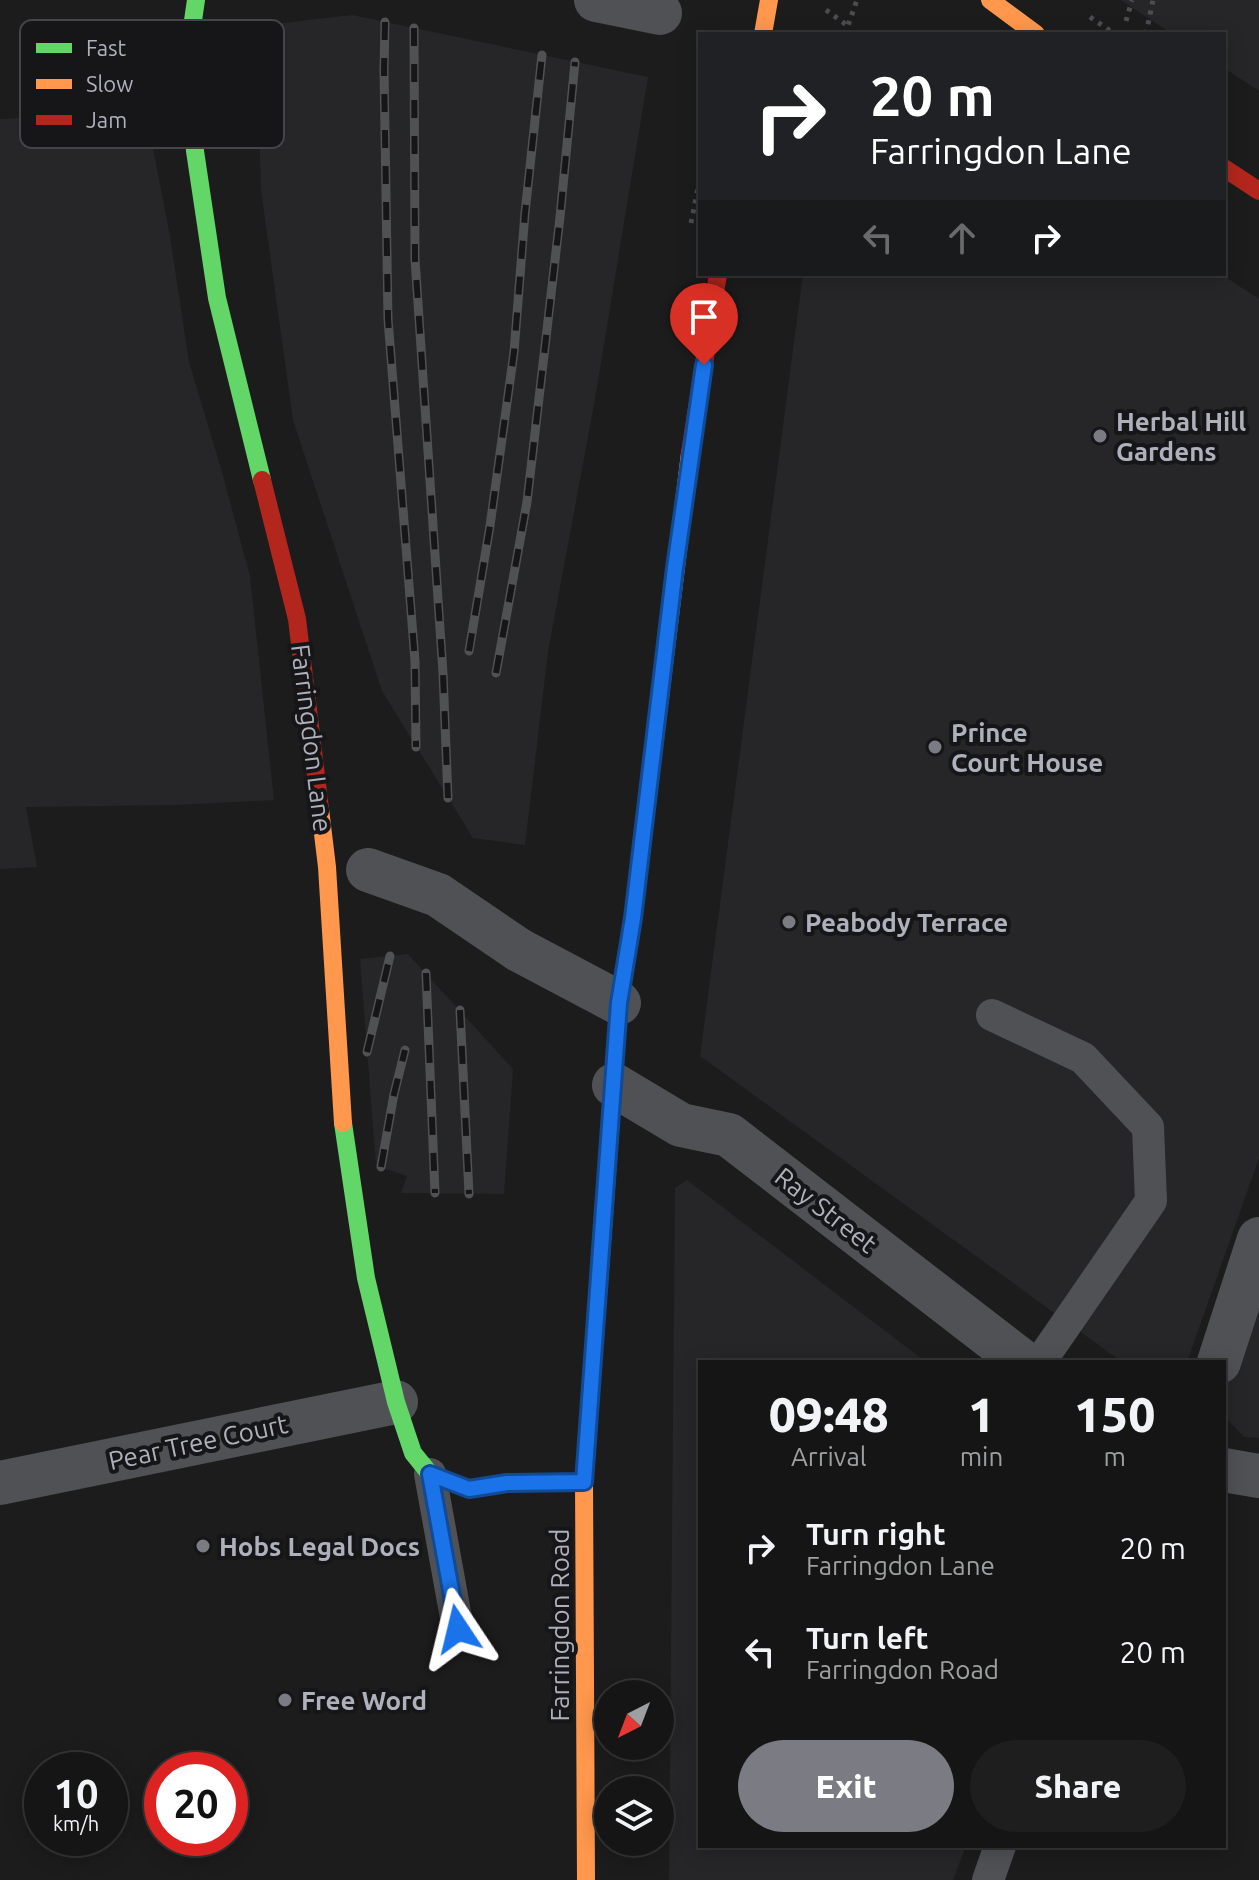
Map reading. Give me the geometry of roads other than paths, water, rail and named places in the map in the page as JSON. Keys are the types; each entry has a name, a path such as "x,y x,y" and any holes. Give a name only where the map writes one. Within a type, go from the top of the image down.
{"main road":[{"name":"Farringdon Lane","path":"193,20 196,0"},
{"path":"763,32 769,0"},
{"path":"990,0 1033,32"},
{"name":"Farringdon Lane","path":"195,148 217,298 297,619 348,869 343,1126 366,1278 396,1402 413,1453 430,1474"},
{"path":"1226,169 1259,191"},
{"name":"Farringdon Road","path":"586,1880 584,1482 619,1003 633,918 685,487 718,276"},
{"path":"430,1474 469,1489 507,1483 584,1482"}],"street":[{"path":"596,0 660,13"},
{"path":"348,869 438,895 519,950 619,1003"},
{"name":"Ray Street","path":"614,1085 681,1125 729,1135 1020,1360"},
{"path":"1220,1360 1259,1239"},
{"name":"Pear Tree Court","path":"0,1483 396,1402"},
{"path":"1226,1470 1259,1476"}],"lane":[{"path":"992,1015 1083,1058 1148,1127 1151,1201 1041,1360"},
{"name":"Farringdon Lane","path":"430,1474 458,1629"},
{"path":"988,1880 999,1848"}],"railway":[{"path":"385,22 388,319 415,661 416,747"},
{"path":"414,28 415,259 443,673 448,798"},
{"path":"469,651 514,352 542,55"},
{"path":"496,673 527,502 575,62"},
{"path":"367,1052 390,956"},
{"path":"426,973 435,1193"},
{"path":"460,1010 469,1194"},
{"path":"381,1167 405,1050"}],"place":[{"name":"Herbal Hill Gardens","path":"1100,436"},
{"name":"Prince Court House","path":"935,747"},
{"name":"Peabody Terrace","path":"789,922"},
{"name":"Hobs Legal Docs","path":"203,1546"},
{"name":"Free Word","path":"285,1700"}]}
